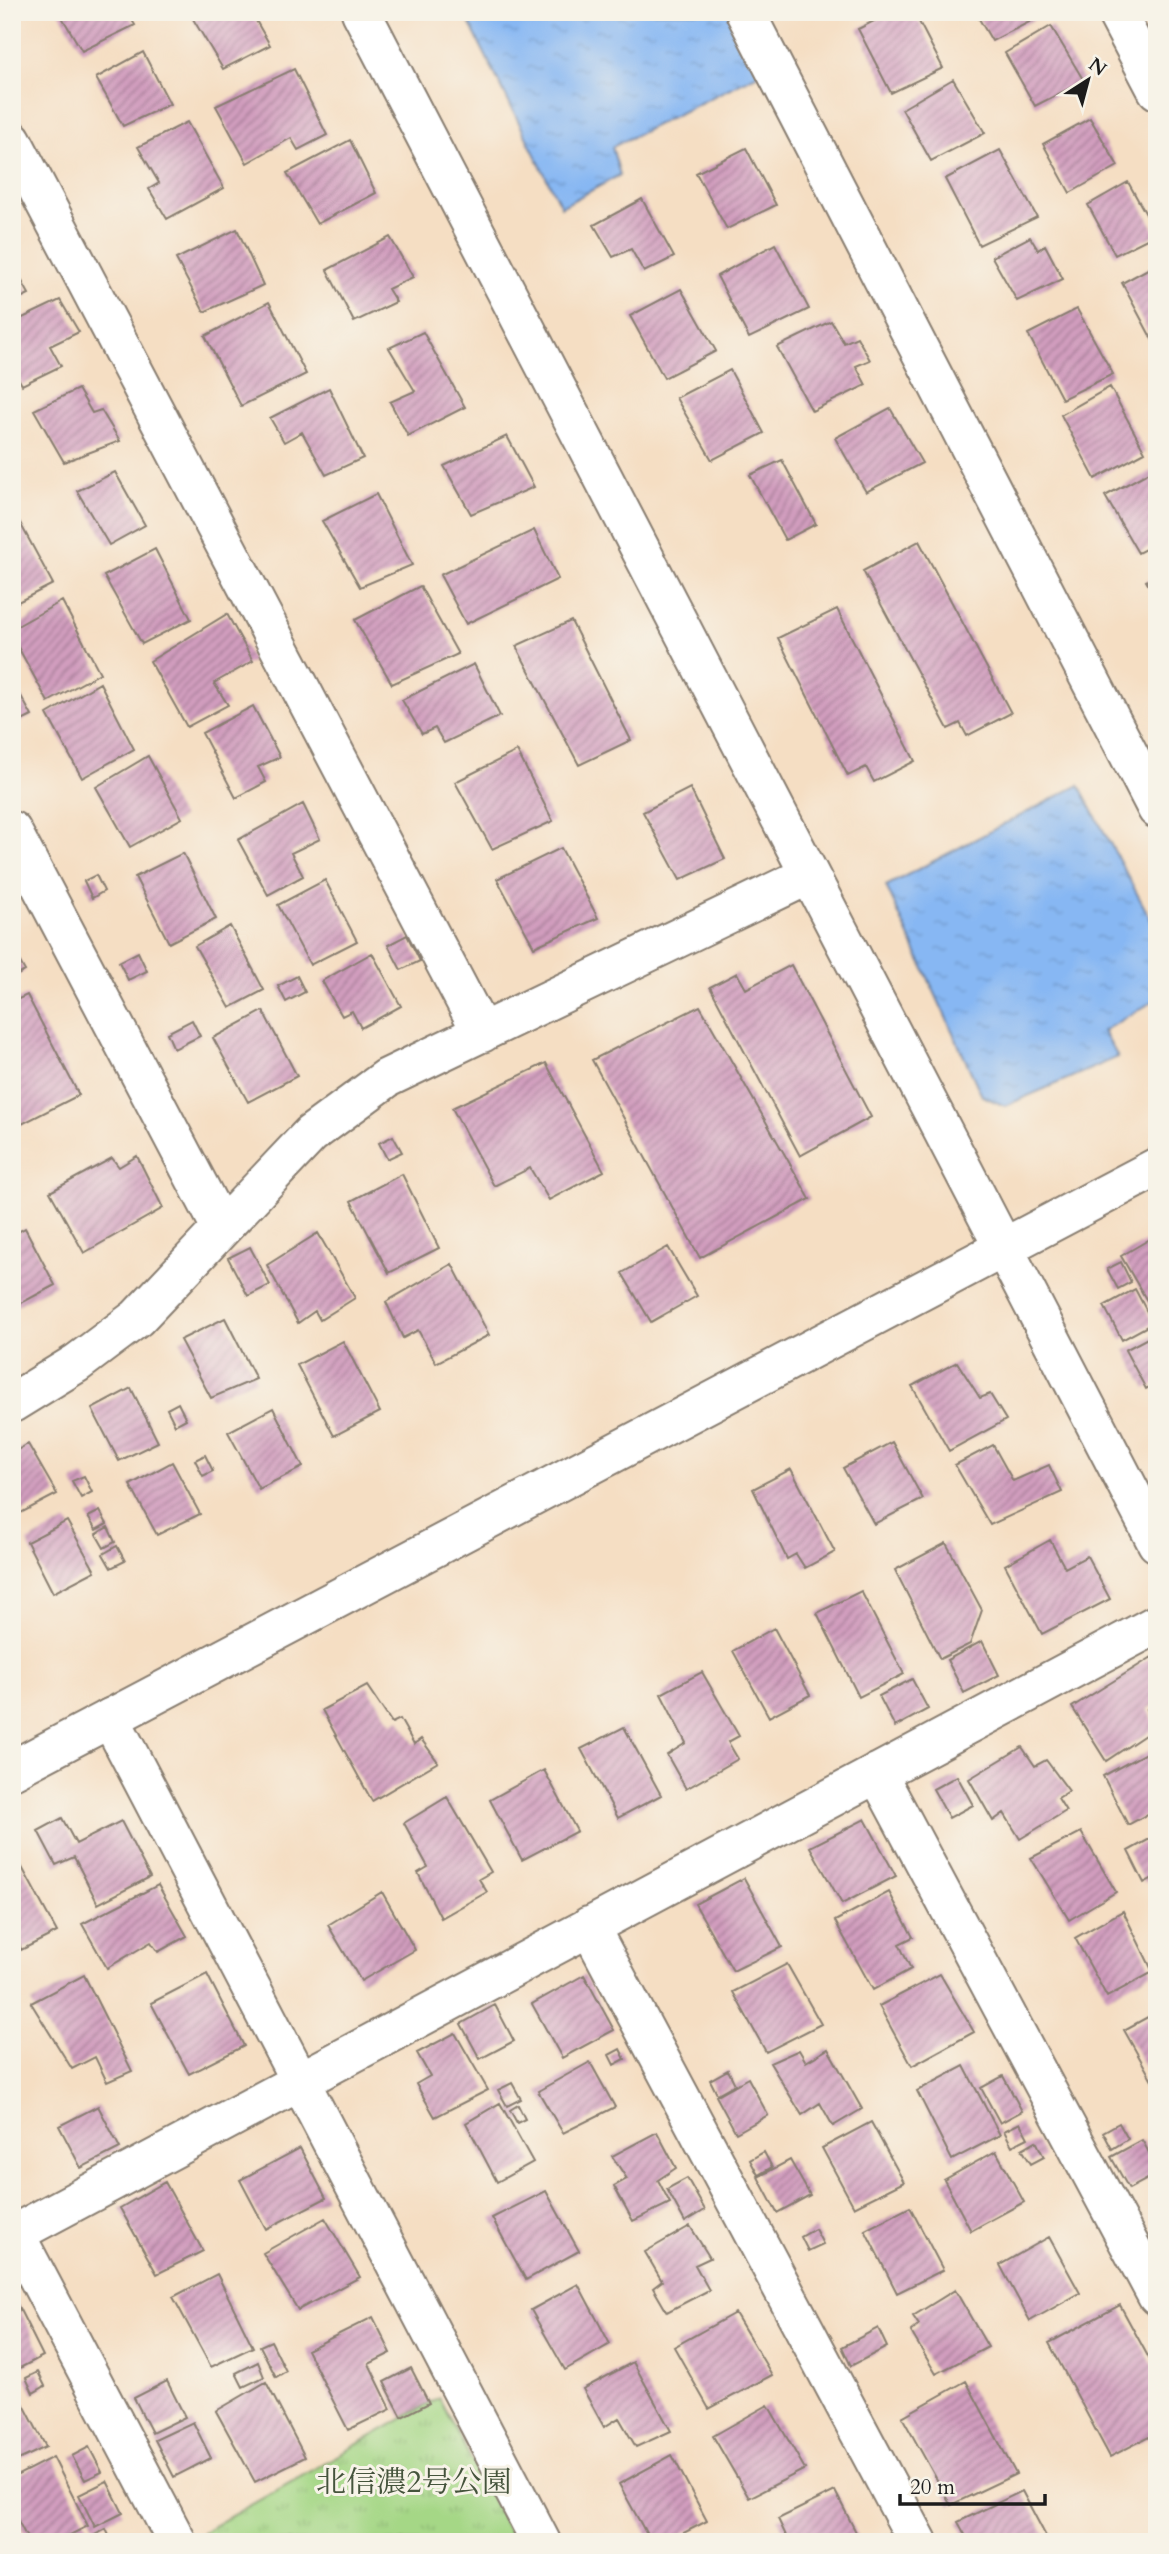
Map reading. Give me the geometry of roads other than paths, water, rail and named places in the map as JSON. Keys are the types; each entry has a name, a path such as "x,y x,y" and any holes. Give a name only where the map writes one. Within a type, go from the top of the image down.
{"street":[{"path":"360,12 1157,1543"},
{"path":"745,12 1155,801"},
{"path":"1116,12 1157,90"},
{"path":"12,140 481,1033"},
{"path":"12,831 221,1228"},
{"path":"12,1403 77,1363 137,1318 322,1126 387,1078 809,875"},
{"path":"12,1770 1157,1167"},
{"path":"177,2542 13,2235 1157,1624"},
{"path":"110,1718 541,2542"},
{"path":"877,1773 1157,2295"},
{"path":"589,1926 918,2542"}],"water":[{"path":"464,12 730,12 762,72 612,147 620,175 561,207"},
{"path":"1079,785 1157,931 1157,999 1103,1031 1118,1057 1005,1106 982,1096 886,886"}],"park label":[{"name":"北信濃2号公園","path":"414,2482"}]}
